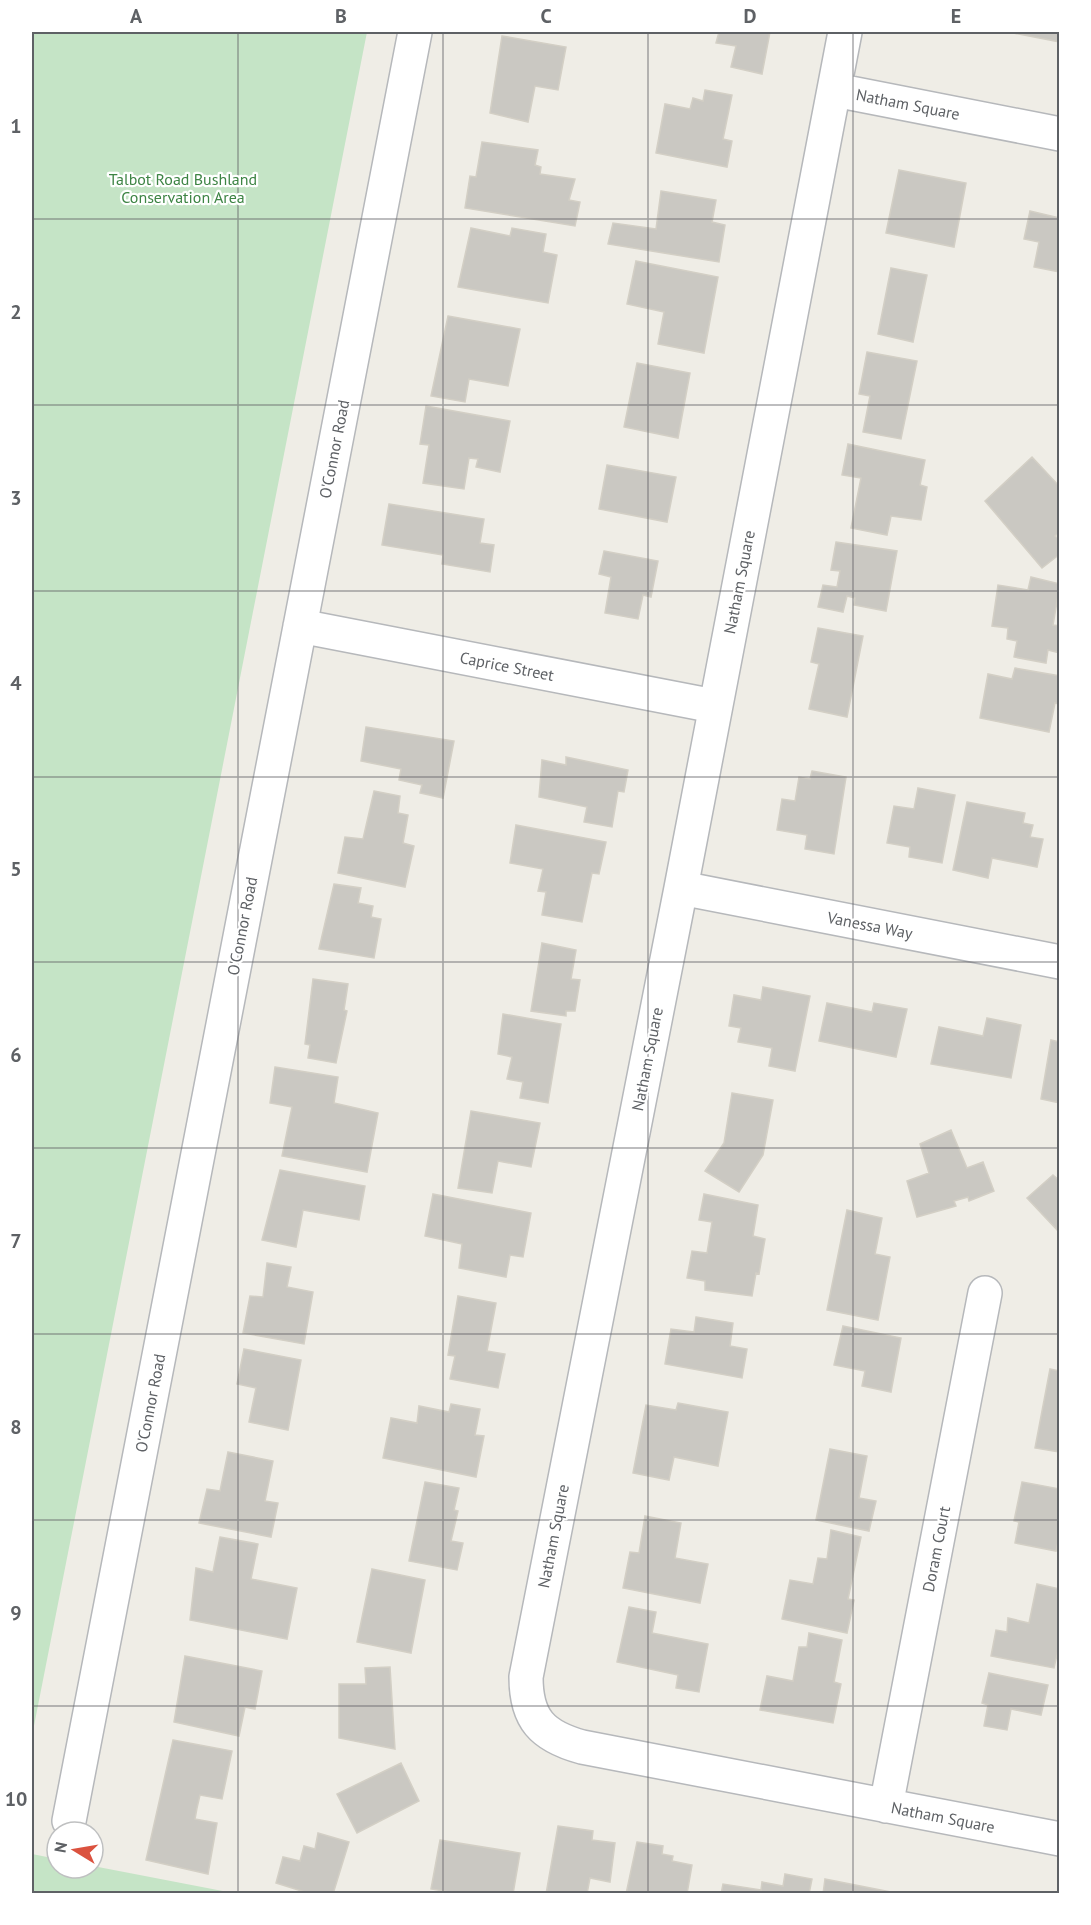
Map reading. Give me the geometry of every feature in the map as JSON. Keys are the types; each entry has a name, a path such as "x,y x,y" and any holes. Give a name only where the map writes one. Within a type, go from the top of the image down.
{"street":[{"name":"O'Connor Road","path":"69,1820 416,32"},
{"path":"835,90 845,32"},
{"name":"Natham Square","path":"1059,134 835,90 526,1677 526,1698 532,1715 544,1729 560,1741 1059,1839"},
{"name":"Caprice Street","path":"300,626 714,706"},
{"name":"Vanessa Way","path":"681,888 1059,962"},
{"name":"Doram Court","path":"886,1806 985,1293"}],"green space":[{"name":"Talbot Road Bushland Conservation Area","path":"32,32 367,32 32,1736"},
{"path":"32,1854 45,1857 45,1880 105,1880 105,1868 233,1893 32,1893"}],"building":[{"path":"719,32 770,32 762,74 731,67 736,46 716,43"},
{"path":"1008,32 1060,32 1060,42"},
{"path":"502,36 566,47 558,90 535,86 528,122 490,113"},
{"path":"705,90 732,95 723,139 732,141 727,167 656,153 665,104 690,109 693,98 703,101"},
{"path":"482,142 538,150 535,165 541,167 540,174 575,179 569,200 580,202 575,226 465,208 470,176 476,177"},
{"path":"899,170 966,183 954,247 886,233"},
{"path":"661,191 716,200 712,222 725,225 719,262 608,244 613,223 656,229"},
{"path":"1030,211 1060,218 1060,272 1034,267 1039,242 1024,239"},
{"path":"471,228 510,236 512,228 546,234 543,252 557,255 548,303 458,287"},
{"path":"636,261 718,277 704,353 658,344 664,312 627,304"},
{"path":"891,268 927,275 913,342 878,334"},
{"path":"448,316 520,329 508,386 469,379 465,402 431,396"},
{"path":"867,352 917,361 901,439 863,432 870,396 859,394"},
{"path":"637,363 690,373 678,438 624,427"},
{"path":"426,406 510,421 500,472 476,467 478,459 469,458 464,489 423,483 429,445 420,444"},
{"path":"848,444 925,460 920,485 927,487 921,520 891,516 887,535 851,528 861,478 842,475"},
{"path":"1032,457 1060,487 1060,532 1055,536 1060,540 1060,554 1042,568 985,501"},
{"path":"607,465 676,477 667,522 599,509"},
{"path":"389,504 484,519 480,543 494,545 490,572 442,564 443,555 382,545"},
{"path":"836,542 897,551 886,611 854,605 855,598 847,596 843,612 818,607 823,585 837,587 840,571 831,570"},
{"path":"604,551 658,561 651,597 643,595 638,619 605,613 611,577 599,574"},
{"path":"1031,577 1060,584 1053,625 1060,626 1060,653 1048,650 1046,663 1014,657 1017,641 1007,639 1008,628 992,626 998,585 1028,590"},
{"path":"818,628 863,636 847,717 809,709 819,664 811,662"},
{"path":"1015,668 1060,676 1060,701 1059,704 1055,703 1049,732 980,718 988,674 1012,679"},
{"path":"366,727 454,741 443,798 420,793 422,785 399,780 401,769 361,761"},
{"path":"566,757 628,770 624,792 618,791 612,827 584,822 587,807 539,797 542,760 566,765"},
{"path":"812,771 846,777 834,854 805,849 807,835 777,830 782,799 795,801 799,777 810,779"},
{"path":"918,788 955,795 942,863 909,857 910,847 887,843 894,806 914,809"},
{"path":"374,791 400,796 398,813 408,815 403,843 414,846 405,887 338,873 345,837 363,839"},
{"path":"967,802 1025,813 1023,823 1033,825 1030,837 1043,839 1037,867 992,858 988,878 953,870"},
{"path":"516,825 606,842 599,874 592,873 582,922 542,915 546,892 538,891 543,869 510,863"},
{"path":"334,884 361,888 358,903 373,906 371,917 381,919 374,958 319,949"},
{"path":"542,943 576,950 571,979 580,980 575,1011 566,1011 566,1016 531,1011"},
{"path":"313,979 348,984 344,1010 347,1011 336,1063 308,1058 310,1045 305,1044"},
{"path":"763,987 810,996 795,1071 769,1066 772,1048 738,1042 741,1028 729,1026 734,995 761,1000"},
{"path":"827,1003 872,1012 874,1003 907,1009 896,1057 819,1041"},
{"path":"503,1014 561,1024 548,1103 520,1098 523,1082 507,1079 512,1057 498,1054"},
{"path":"987,1018 1021,1025 1011,1078 931,1064 939,1027 983,1036"},
{"path":"1051,1040 1060,1042 1060,1103 1041,1099"},
{"path":"275,1067 338,1077 334,1103 378,1113 367,1172 282,1156 292,1107 270,1103"},
{"path":"732,1093 773,1100 763,1155 739,1192 705,1171 724,1143"},
{"path":"471,1111 540,1123 531,1167 498,1161 492,1193 458,1188"},
{"path":"951,1130 967,1168 983,1162 994,1191 969,1201 968,1197 954,1201 956,1206 917,1217 907,1181 929,1173 920,1144"},
{"path":"280,1170 365,1186 359,1220 303,1210 296,1247 262,1240"},
{"path":"1053,1175 1060,1181 1060,1233 1027,1198"},
{"path":"433,1194 531,1213 523,1257 510,1255 506,1277 459,1268 462,1244 425,1236"},
{"path":"704,1194 758,1205 753,1236 765,1239 759,1274 756,1273 752,1296 705,1290 705,1281 687,1278 692,1251 707,1253 712,1222 699,1220"},
{"path":"847,1210 882,1218 875,1254 890,1257 878,1320 827,1310"},
{"path":"267,1263 291,1267 287,1287 313,1292 304,1344 243,1333 250,1296 263,1297"},
{"path":"458,1296 496,1303 487,1351 505,1354 498,1388 450,1379 455,1356 448,1355"},
{"path":"696,1317 733,1323 730,1346 747,1349 742,1378 665,1364 671,1329 694,1332"},
{"path":"843,1326 901,1338 891,1392 862,1386 865,1371 834,1365"},
{"path":"244,1349 301,1360 288,1430 249,1422 256,1388 237,1384"},
{"path":"1050,1369 1060,1371 1060,1452 1035,1448"},
{"path":"678,1403 728,1412 718,1466 674,1457 669,1480 633,1473 646,1405 676,1410"},
{"path":"451,1404 480,1409 475,1435 484,1436 476,1477 383,1458 391,1418 417,1423 419,1406 449,1412"},
{"path":"830,1449 867,1456 859,1498 876,1501 869,1531 816,1520"},
{"path":"228,1452 273,1461 265,1501 278,1503 271,1537 199,1523 207,1489 220,1491"},
{"path":"425,1482 459,1488 454,1510 458,1511 451,1541 463,1543 457,1570 409,1561"},
{"path":"1022,1482 1060,1489 1060,1533 1056,1551 1015,1543 1019,1522 1014,1521"},
{"path":"645,1516 681,1523 675,1558 708,1564 700,1603 623,1588 630,1552 639,1553"},
{"path":"831,1530 861,1537 848,1599 854,1600 847,1633 782,1619 790,1580 813,1584 818,1558 827,1559"},
{"path":"220,1537 258,1544 251,1579 297,1588 287,1639 190,1620 196,1568 213,1572"},
{"path":"372,1569 425,1580 411,1653 357,1642"},
{"path":"1037,1584 1060,1589 1060,1642 1054,1668 991,1656 996,1630 1007,1632 1008,1618 1029,1623"},
{"path":"629,1607 656,1612 652,1633 708,1644 699,1692 676,1688 678,1675 617,1662"},
{"path":"809,1633 842,1640 834,1682 841,1684 833,1723 760,1710 767,1676 793,1681 799,1647 807,1647"},
{"path":"185,1656 262,1671 255,1709 245,1707 239,1736 174,1722"},
{"path":"390,1667 395,1749 339,1738 339,1684 366,1684 365,1668"},
{"path":"989,1673 1048,1685 1041,1715 1011,1709 1007,1730 984,1726 988,1705 982,1703"},
{"path":"173,1740 232,1751 222,1799 200,1795 197,1808 195,1819 217,1823 208,1874 146,1860"},
{"path":"401,1763 419,1801 357,1833 337,1794"},
{"path":"558,1826 593,1831 592,1840 615,1843 610,1882 590,1878 587,1894 546,1894"},
{"path":"318,1833 349,1842 333,1894 311,1894 276,1883 283,1857 300,1861 304,1846 315,1849"},
{"path":"440,1840 520,1853 513,1894 462,1894 431,1889"},
{"path":"637,1842 663,1846 662,1854 673,1856 672,1861 692,1865 687,1894 626,1894"},
{"path":"785,1874 812,1879 809,1894 721,1894 723,1884 761,1890 762,1882 783,1886"},
{"path":"825,1879 901,1894 823,1894"}]}
